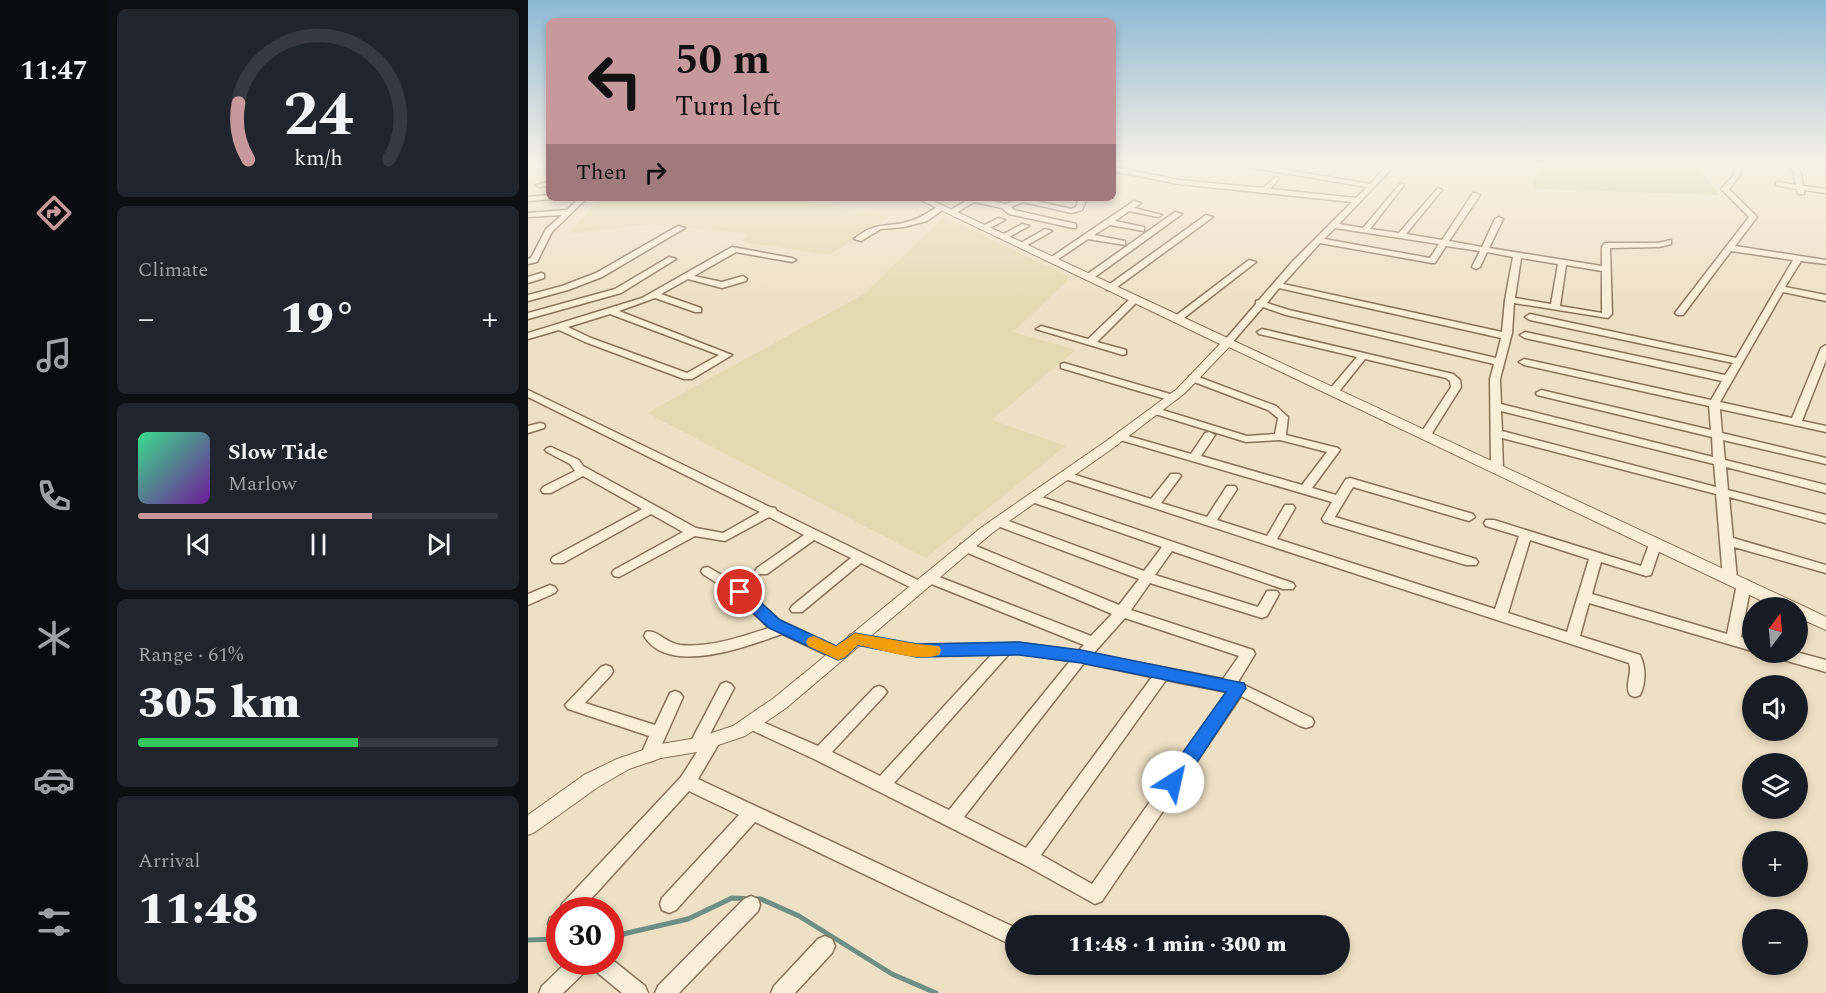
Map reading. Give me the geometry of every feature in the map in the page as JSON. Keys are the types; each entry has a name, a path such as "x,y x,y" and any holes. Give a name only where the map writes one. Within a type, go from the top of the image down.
{"street":[{"path":"858,239 879,227 904,225 943,211"},
{"path":"949,211 1770,597"},
{"path":"1011,211 1073,226"},
{"path":"1051,260 1124,211"},
{"path":"1140,211 1158,215"},
{"path":"530,819 623,764 739,731 780,703 966,547 1173,398 1227,343 1259,303 1347,211"},
{"path":"1365,230 1380,211"},
{"path":"1401,236 1421,211"},
{"path":"1318,240 1431,261 1464,211"},
{"path":"1680,313 1752,217 1747,211"},
{"path":"528,215 568,212"},
{"path":"528,262 534,260 549,231 568,212"},
{"path":"1089,277 1178,214"},
{"path":"1110,288 1209,217"},
{"path":"1476,267 1499,219"},
{"path":"983,228 1001,220"},
{"path":"1108,222 1141,229"},
{"path":"1333,225 1606,269"},
{"path":"1002,237 1025,226"},
{"path":"528,298 565,288 599,275 681,228"},
{"path":"1020,245 1048,231"},
{"path":"1088,236 1122,243"},
{"path":"1509,300 1602,316 1608,314 1606,269 1608,244 1659,245 1668,242"},
{"path":"1730,248 1826,262"},
{"path":"528,336 655,295 735,249 792,260"},
{"path":"1497,469 1495,379 1506,336 1509,300 1518,254"},
{"path":"1730,578 1714,404 1798,258"},
{"path":"528,316 618,291 672,259"},
{"path":"1178,320 1252,262"},
{"path":"1554,308 1562,262"},
{"path":"528,279 541,276"},
{"path":"689,277 722,285 743,279"},
{"path":"1276,285 1506,336"},
{"path":"1779,289 1826,298"},
{"path":"655,295 698,310"},
{"path":"1090,343 1135,299"},
{"path":"1259,303 1286,312 1500,362"},
{"path":"560,327 588,340 688,377 727,355 611,311"},
{"path":"1530,317 1738,361"},
{"path":"1041,329 1123,352"},
{"path":"1262,333 1455,380 1456,387 1425,436"},
{"path":"1526,335 1728,379"},
{"path":"1796,423 1826,348"},
{"path":"1333,392 1363,356"},
{"path":"1524,362 1826,429"},
{"path":"1064,366 1173,398"},
{"path":"1193,378 1272,408 1283,417 1280,437"},
{"path":"528,393 861,556 924,582 1094,643"},
{"path":"1541,393 1826,461"},
{"path":"1496,406 1826,489"},
{"path":"1156,411 1246,439 1280,437 1334,450 1305,490"},
{"path":"528,430 540,426"},
{"path":"1496,433 1826,519"},
{"path":"1194,458 1209,435"},
{"path":"1121,437 1340,500"},
{"path":"551,450 575,462 583,471 693,531 725,537 771,512"},
{"path":"547,490 583,471"},
{"path":"1066,476 1635,659 1638,667 1635,691"},
{"path":"1154,504 1175,476"},
{"path":"1469,517 1350,482 1328,519 1471,562"},
{"path":"1210,522 1231,489"},
{"path":"1033,498 1288,586"},
{"path":"1270,541 1289,508"},
{"path":"558,560 651,509"},
{"path":"999,522 1147,577 1262,613 1272,594"},
{"path":"1490,523 1646,572 1656,543"},
{"path":"619,573 693,531"},
{"path":"762,571 815,532"},
{"path":"1500,615 1526,534"},
{"path":"1727,541 1826,569"},
{"path":"951,820 1081,657 1122,612 1169,546"},
{"path":"751,723 820,754 1029,858 1095,895 1232,687 1248,654 1122,612 966,547"},
{"path":"797,609 861,556"},
{"path":"1572,639 1596,556"},
{"path":"708,571 740,592 774,624 838,654"},
{"path":"1733,641 1744,584"},
{"path":"528,600 550,590"},
{"path":"1584,597 1742,643"},
{"path":"1808,615 1826,624"},
{"path":"651,636 663,647 686,652 738,643 784,628"},
{"path":"855,639 917,651 1019,648 1081,657 1232,687 1306,722"},
{"path":"881,786 1005,649"},
{"path":"1808,661 1826,666"},
{"path":"606,670 573,705 659,733"},
{"path":"1029,858 1163,673"},
{"path":"582,897 687,782 726,688"},
{"path":"820,754 879,692"},
{"path":"649,755 675,697"},
{"path":"687,782 1005,933"},
{"path":"669,904 752,813"},
{"path":"665,993 751,905"},
{"path":"781,993 825,946"},
{"path":"549,993 568,975"},
{"path":"616,975 638,993"}],"shaded area":[{"path":"589,211 859,211 890,217 829,255 743,242 748,234 650,224 568,234"},
{"path":"944,217 1071,277 1013,332 1076,350 992,420 1066,446 926,558 647,413 864,294"}],"waterway":[{"path":"624,934 688,919 732,898 761,899 799,916 892,974 936,993"},
{"path":"528,940 546,939"}],"slow traffic":[{"path":"814,642 838,654 855,639 917,651 933,650"}],"route":[{"path":"740,592 774,624 838,654 855,639 917,651 1019,648 1081,657 1238,688 1173,782"}]}
